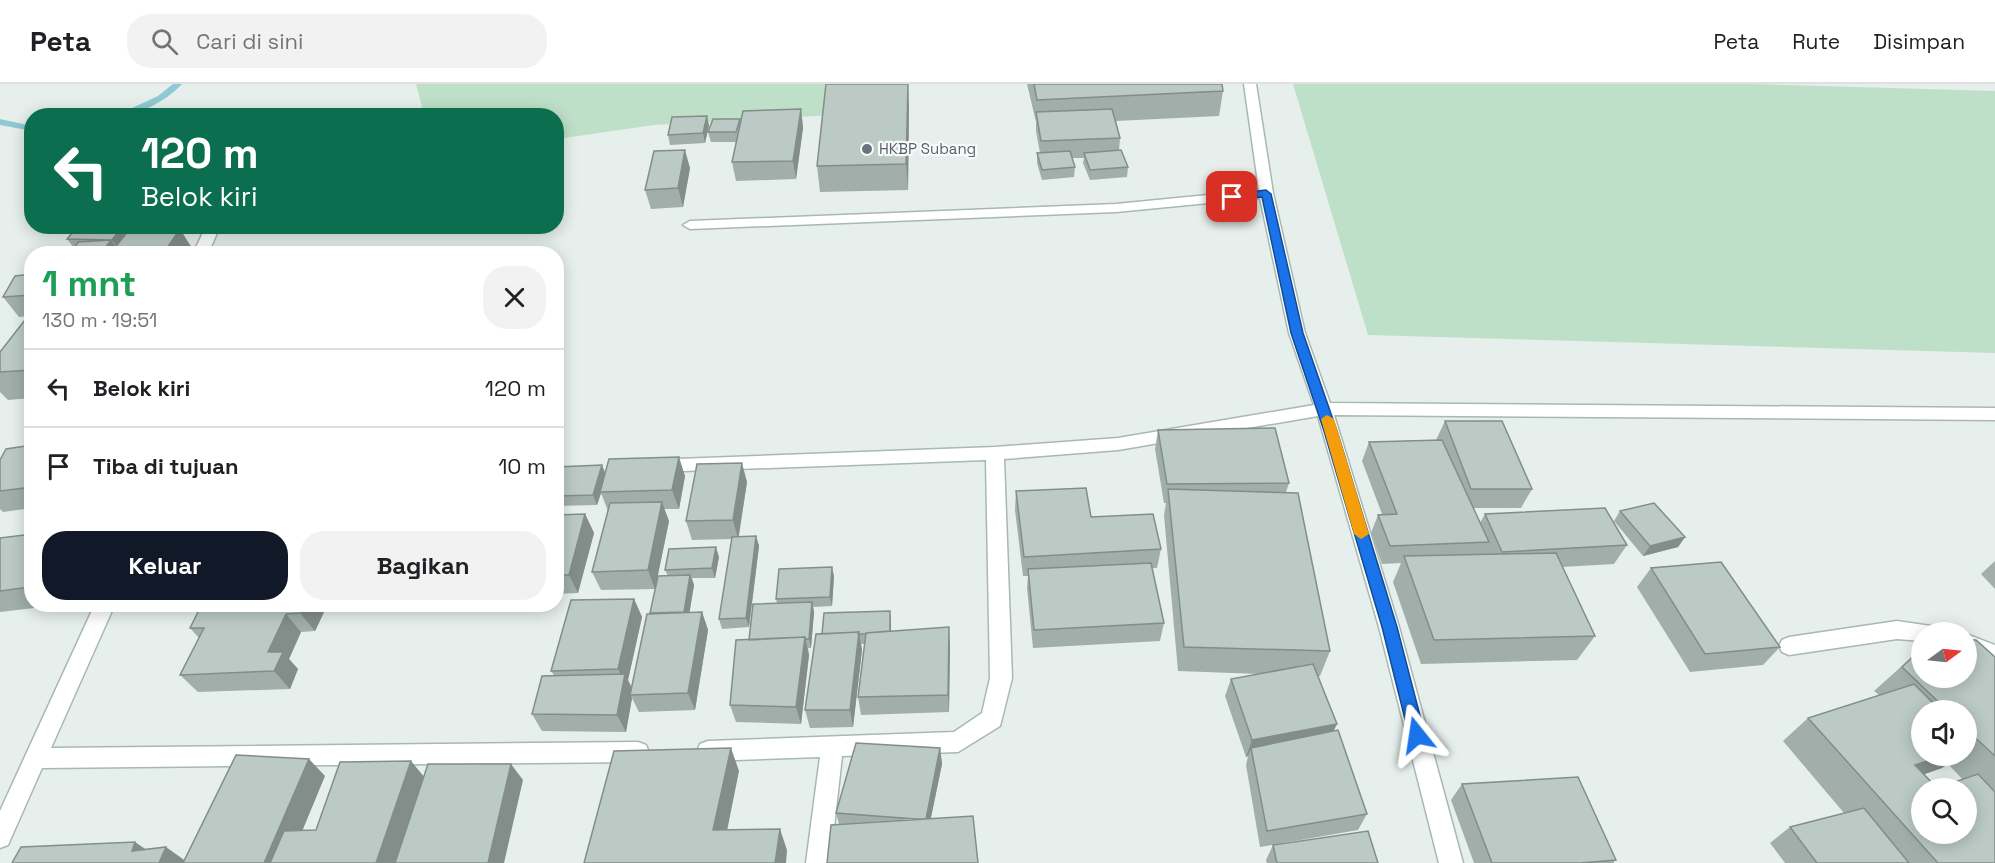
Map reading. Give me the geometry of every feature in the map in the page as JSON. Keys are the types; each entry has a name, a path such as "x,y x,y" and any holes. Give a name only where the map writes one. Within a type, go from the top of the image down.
{"street":[{"path":"1250,84 1266,194 1297,333 1324,409 1389,627 1451,863"},
{"path":"690,225 1116,207 1266,194"},
{"path":"639,465 995,453 1118,444 1324,409 1995,414"},
{"path":"690,751 958,742 993,719 1001,678 995,453"},
{"path":"0,837 101,612"},
{"path":"1789,646 1897,630 1911,631"},
{"path":"1977,647 1995,654"},
{"path":"818,863 832,746"},
{"path":"36,758 654,752"}],"green space":[{"path":"416,84 890,84 888,112 654,125 564,138 564,108 422,108"},
{"path":"1293,84 1753,84 1995,91 1995,353 1368,335"}],"building":[{"name":"HKBP Subang","path":"826,84 908,84 906,164 817,166"},
{"path":"1034,84 1222,84 1223,91 1037,100"},
{"path":"801,109 793,161 732,162 743,111"},
{"path":"1112,109 1120,138 1041,141 1036,112"},
{"path":"707,116 703,133 668,135 672,117"},
{"path":"713,119 740,119 736,132 708,132"},
{"path":"685,150 678,188 645,190 654,151"},
{"path":"1121,150 1128,167 1090,170 1084,153"},
{"path":"1070,151 1075,167 1042,170 1037,153"},
{"path":"71,234 116,234 112,240 67,239"},
{"path":"126,234 177,234 168,246 116,246"},
{"path":"111,240 107,246 76,246 78,242"},
{"path":"24,275 24,296 3,297 15,276"},
{"path":"24,321 24,370 0,372 0,352"},
{"path":"1445,421 1502,421 1532,489 1471,489"},
{"path":"1275,428 1289,483 1167,484 1158,430"},
{"path":"1442,440 1489,542 1390,546 1378,515 1397,514 1369,442"},
{"path":"24,446 24,488 0,491 0,460 6,449"},
{"path":"679,457 672,490 600,492 609,459"},
{"path":"742,463 733,520 686,521 697,464"},
{"path":"602,465 593,495 564,496 564,467"},
{"path":"1086,488 1091,517 1153,514 1161,549 1024,557 1016,491"},
{"path":"1168,489 1298,493 1330,651 1184,647"},
{"path":"662,502 648,570 592,572 610,503"},
{"path":"1654,503 1685,537 1650,546 1620,511"},
{"path":"1605,508 1627,545 1502,552 1485,514"},
{"path":"585,514 569,575 564,575 564,515"},
{"path":"24,535 24,588 0,591 0,538"},
{"path":"756,536 746,618 719,619 732,537"},
{"path":"716,547 712,568 665,570 669,549"},
{"path":"1556,553 1595,636 1434,640 1404,556"},
{"path":"1721,562 1780,647 1705,654 1651,568"},
{"path":"1151,563 1164,623 1034,630 1028,569"},
{"path":"832,567 830,597 776,599 779,569"},
{"path":"690,575 684,612 650,613 658,576"},
{"path":"634,599 618,669 551,671 571,600"},
{"path":"812,602 809,639 805,637 749,640 753,604"},
{"path":"890,611 890,631 866,634 858,634 859,632 822,634 824,613"},
{"path":"198,612 300,612 286,614 268,652 283,652 274,671 180,675 204,628 190,628"},
{"path":"702,612 688,693 630,695 647,614"},
{"path":"949,627 948,695 858,697 866,633"},
{"path":"859,632 850,710 805,710 816,634"},
{"path":"805,637 796,707 730,705 736,640"},
{"path":"1977,641 1995,657 1995,756 1977,739 1977,700 1936,700 1924,688 1977,688"},
{"path":"1911,658 1911,676 1902,667"},
{"path":"1313,664 1337,724 1252,740 1231,679"},
{"path":"625,674 617,715 532,714 542,676"},
{"path":"1911,685 1911,688 1918,688 1930,700 1911,700 1911,766 1916,766 1927,778 1911,778 1911,833 1808,718"},
{"path":"1338,730 1367,814 1267,831 1251,748"},
{"path":"856,743 940,748 926,819 836,813"},
{"path":"731,748 713,830 780,829 775,863 584,863 614,751"},
{"path":"236,755 309,759 264,863 183,863"},
{"path":"411,761 376,863 270,863 284,831 316,830 340,762"},
{"path":"428,764 511,764 488,863 395,863"},
{"path":"1978,774 1995,792 1995,863 1938,863 1921,844 1977,844 1977,778 1966,778"},
{"path":"1578,777 1616,860 1580,863 1492,863 1462,784"},
{"path":"1864,808 1909,863 1817,863 1790,827"},
{"path":"973,816 978,863 827,863 831,825"},
{"path":"1368,831 1378,863 1277,863 1273,845"},
{"path":"135,842 132,851 166,847 159,863 12,863 21,847"}],"waterway":[{"path":"138,108 161,98 178,84"},
{"path":"0,122 24,127"}],"slow traffic":[{"path":"1327,419 1361,534"}],"place":[{"name":"HKBP Subang","path":"867,149"}],"route":[{"path":"1232,197 1266,194 1297,333 1331,431 1389,627 1417,735"}]}
